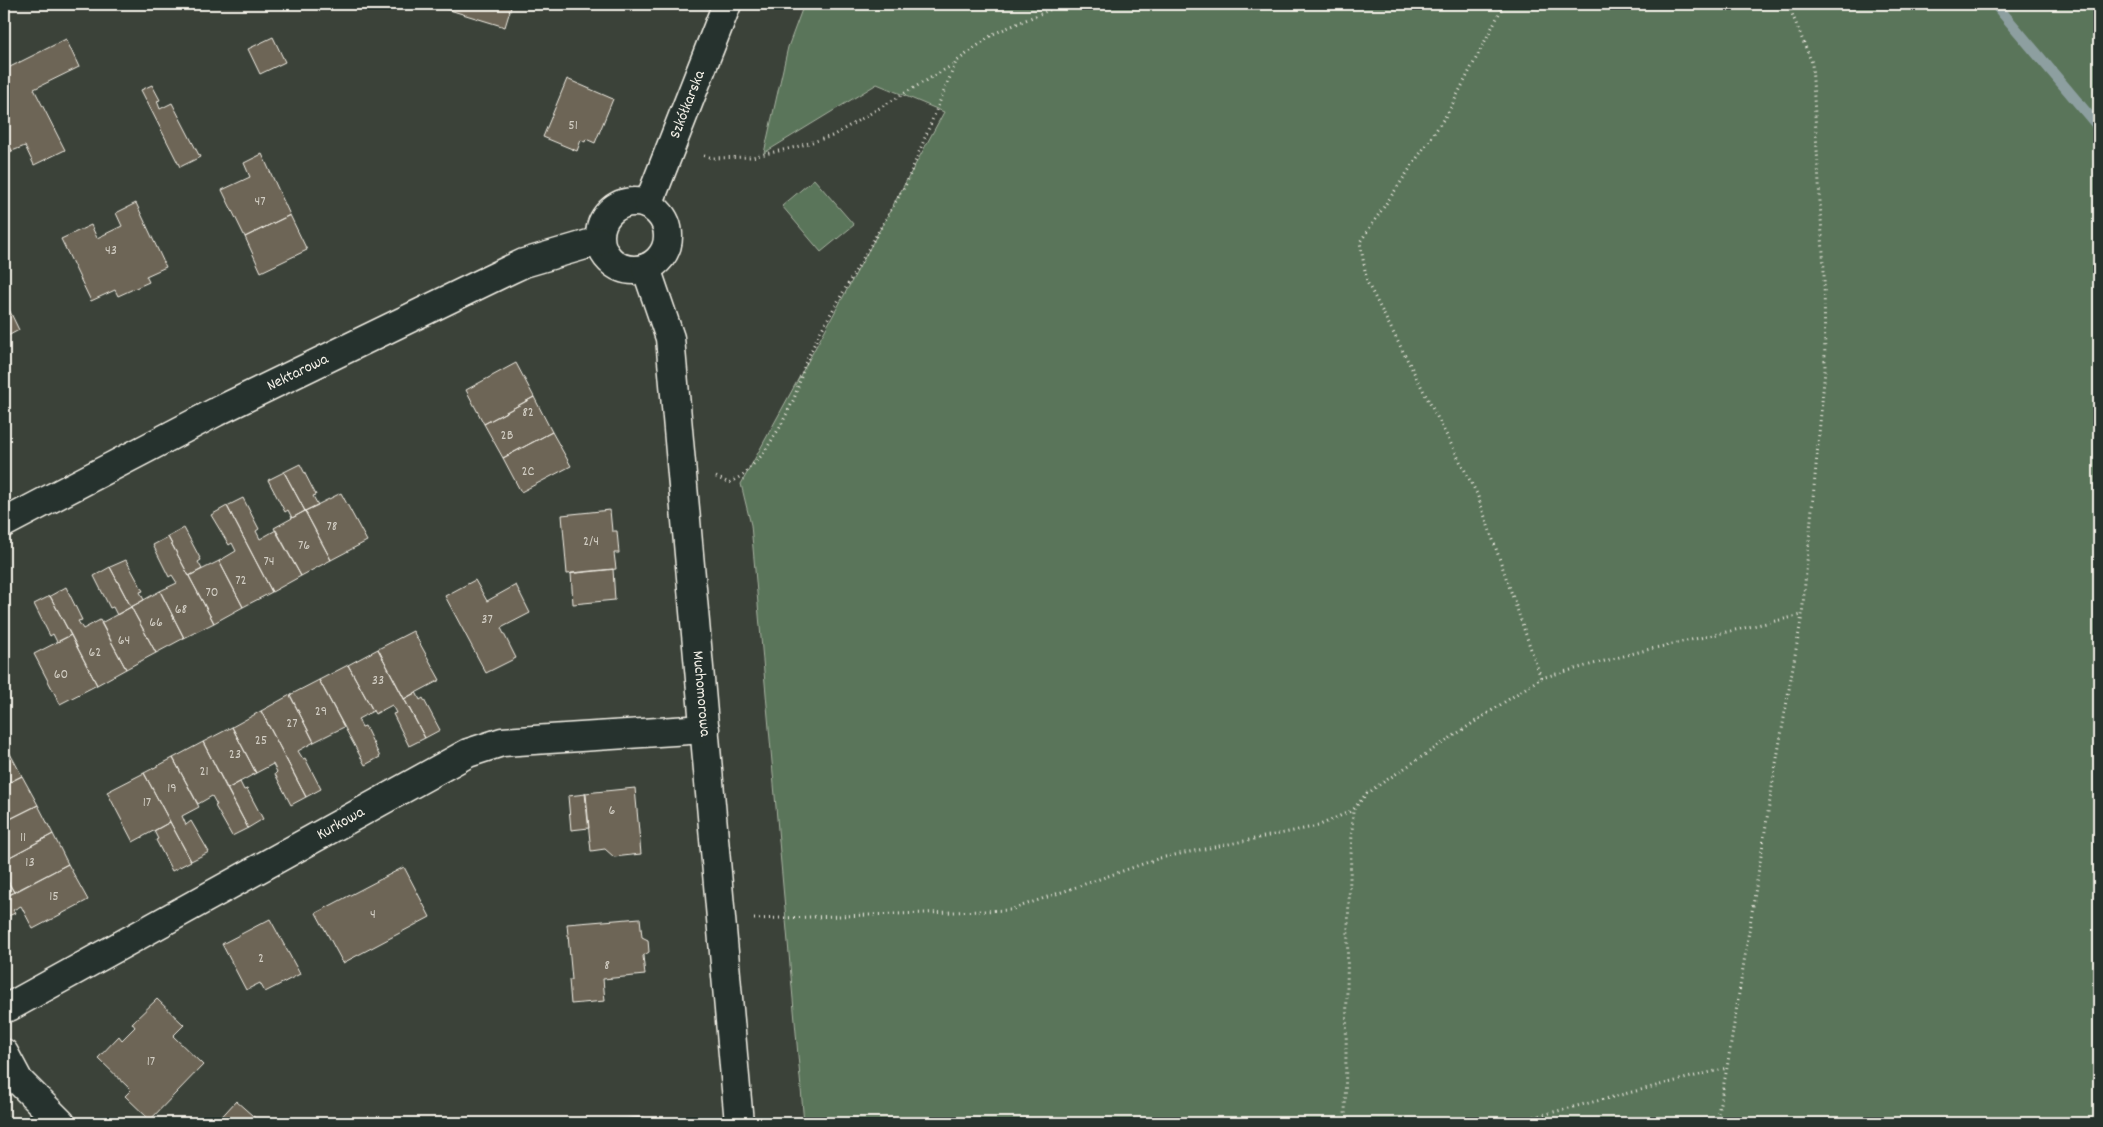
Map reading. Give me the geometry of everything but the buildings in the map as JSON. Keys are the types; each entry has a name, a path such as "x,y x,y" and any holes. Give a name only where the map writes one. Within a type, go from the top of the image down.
{"street":[{"name":"Szkółkarska","path":"648,205 727,4"},
{"path":"630,202 648,205 659,213 665,222 668,238 664,253 657,262 646,268 627,269 617,266 608,259 599,241 600,229 604,219 620,205 630,202"},
{"name":"Nektarowa","path":"4,523 216,412 509,270 524,263 599,241"},
{"name":"Muchomorowa","path":"646,268 670,338 739,1123"},
{"name":"Kurkowa","path":"4,1008 9,1007 468,753 502,742 705,729"},
{"path":"4,1053 19,1081 60,1123"}],"path":[{"path":"704,156 713,158 752,157 832,136 956,62 994,34 1063,4"},
{"path":"1504,4 1449,111 1360,242 1367,282 1477,494 1541,678"},
{"path":"1716,1123 1727,1068 1802,614 1825,370 1824,270 1812,63 1788,4"},
{"path":"716,477 729,483 743,475 763,454 780,427 794,398 805,364 819,334 906,184 956,62"},
{"path":"748,920 1010,910 1160,858 1318,826 1353,810 1367,793 1541,678 1646,650 1802,614"},
{"path":"1344,1121 1348,924 1353,810"},
{"path":"1510,1123 1727,1068"},
{"path":"1338,1123 1344,1121 1368,1123"}],"green space":[{"path":"804,4 2099,4 2099,1123 804,1123 751,525 741,484 944,112 877,84 764,153 788,47"},
{"path":"814,179 854,225 821,252 782,206"}],"waterway":[{"path":"1995,4 2096,124 2099,131"}]}
